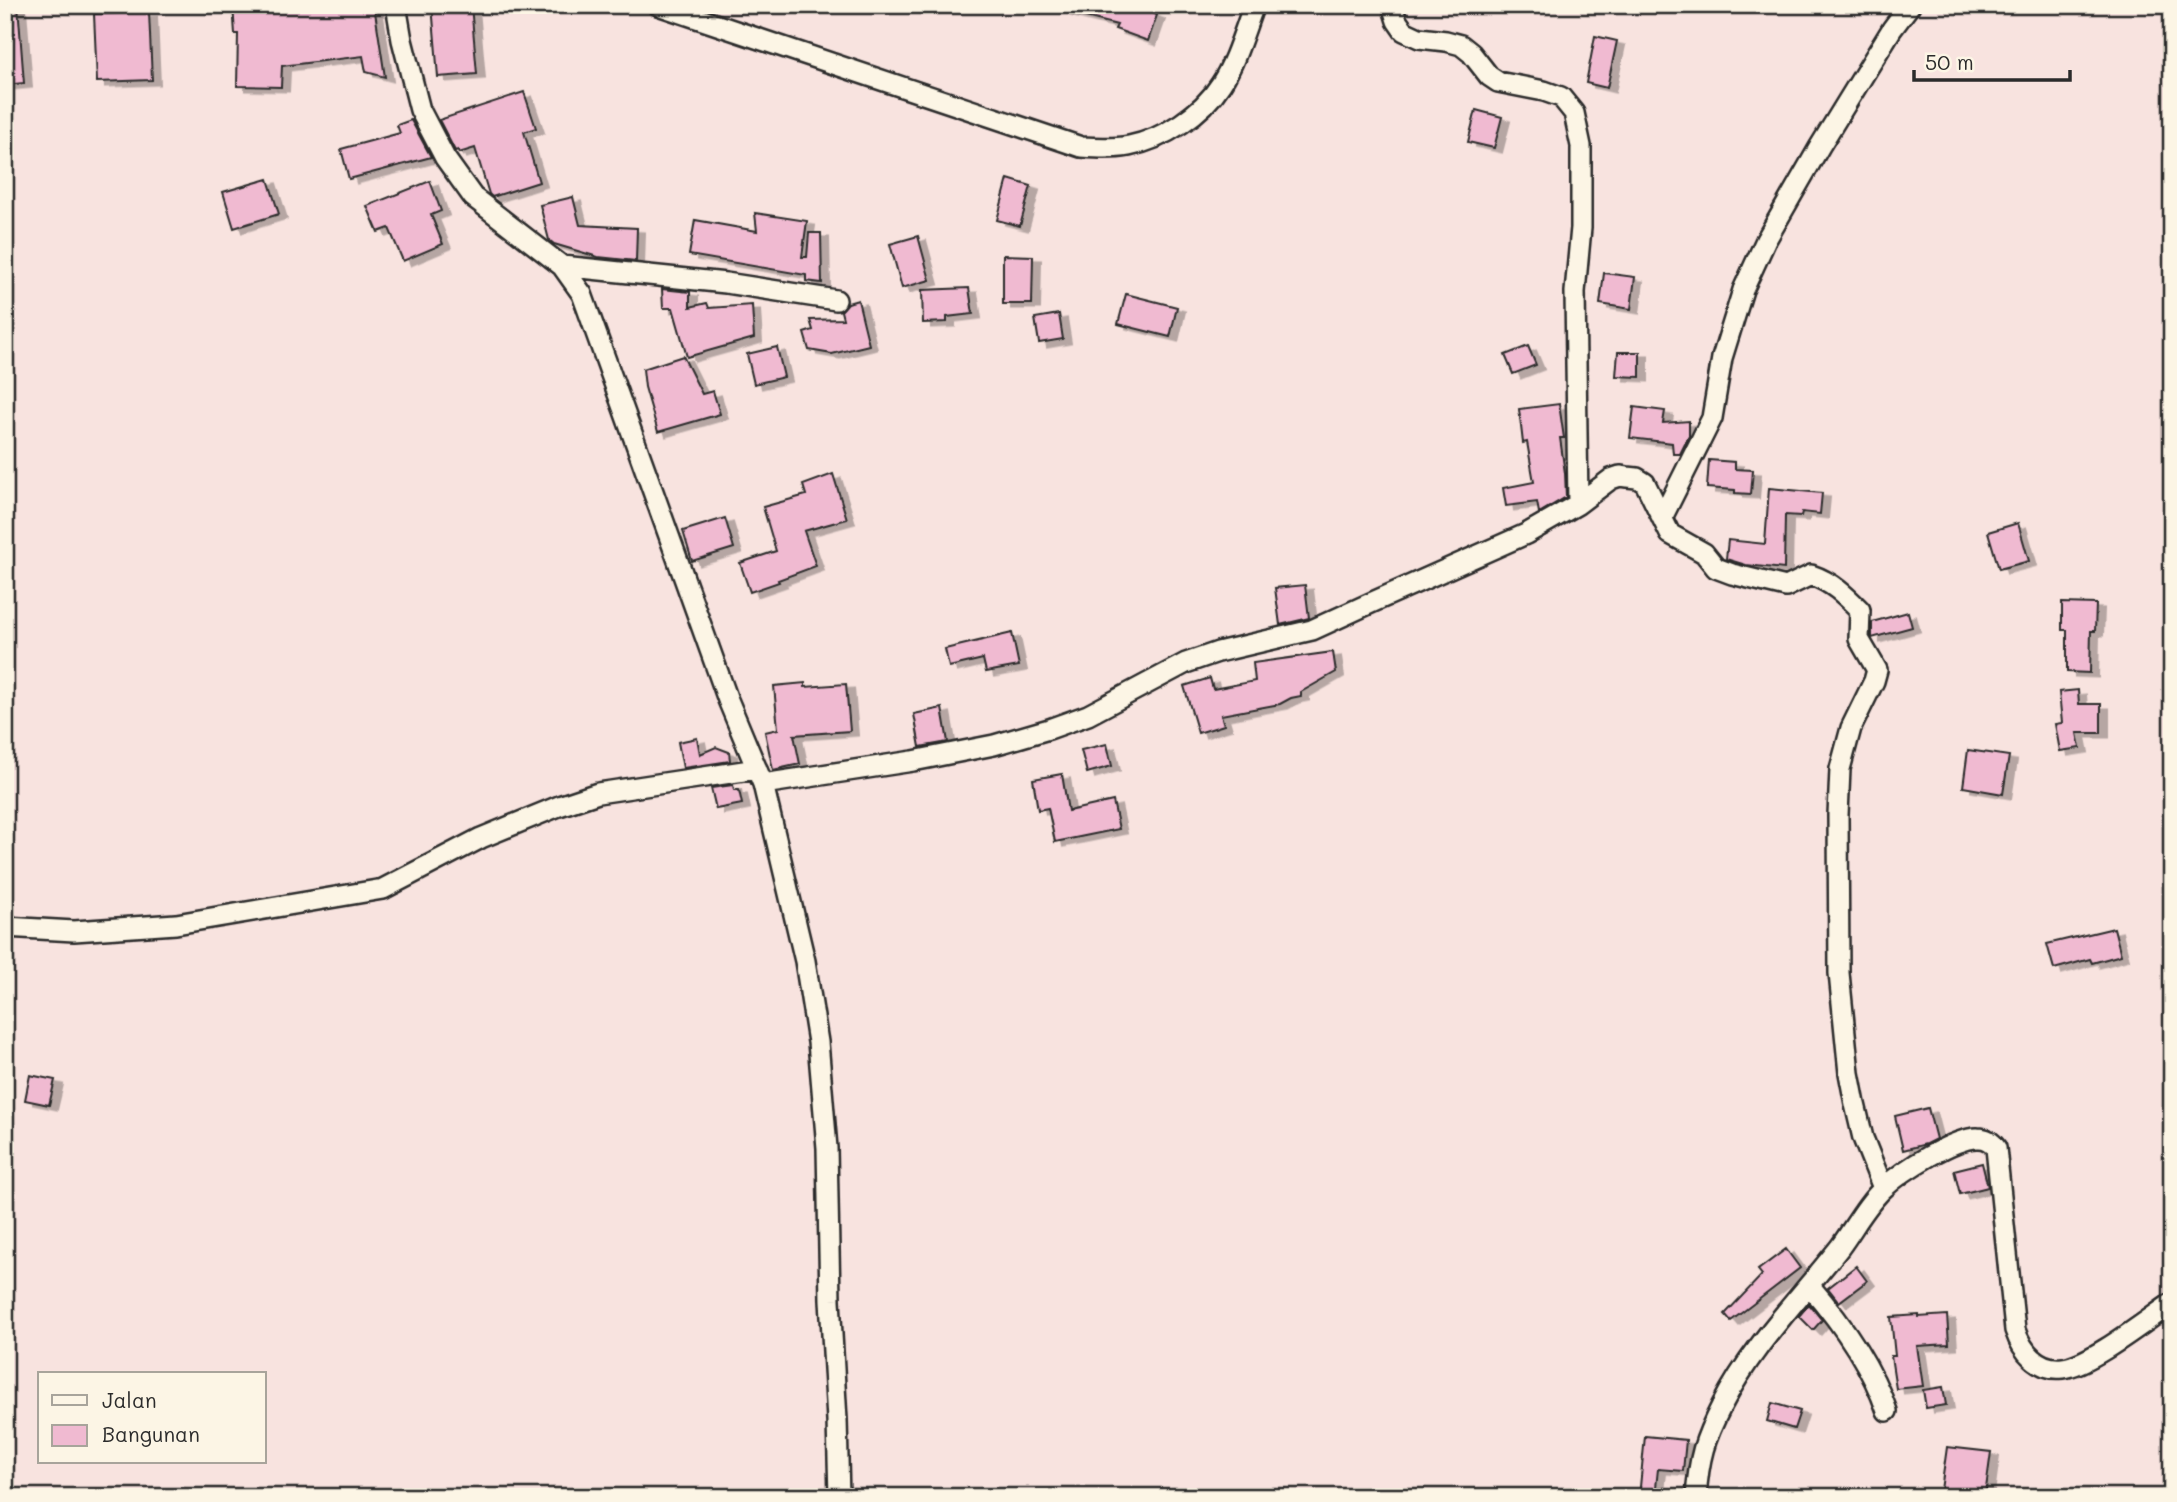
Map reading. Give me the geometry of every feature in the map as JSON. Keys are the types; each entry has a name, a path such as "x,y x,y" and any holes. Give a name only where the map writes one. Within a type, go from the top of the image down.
{"street":[{"path":"396,5 420,110 444,158 473,197 562,266 582,294 728,700 760,776 805,961 818,1042 827,1148 830,1300 839,1497"},
{"path":"658,5 1081,147 1106,149 1130,146 1164,134 1198,111 1220,85 1254,5"},
{"path":"1392,5 1397,21 1404,31 1419,38 1461,45 1471,52 1489,76 1497,82 1561,97 1574,113 1581,146 1581,228 1576,292 1578,504"},
{"path":"1662,518 1712,418 1722,358 1743,290 1766,240 1892,29 1910,5"},
{"path":"562,266 726,283 836,299"},
{"path":"5,928 74,930 176,924 383,889 481,838 598,793 913,761 994,745 1088,715 1186,663 1218,652 1312,629 1526,534 1578,504 1611,480 1620,476 1637,478 1645,483 1670,534 1704,553 1716,568 1732,575 1786,587 1811,575 1826,580 1844,593 1860,610 1858,639 1877,670 1851,727 1840,769 1839,973 1849,1073 1855,1104 1863,1138 1883,1188"},
{"path":"1696,1497 1699,1459 1704,1443 1723,1403 1754,1352 1883,1188 1922,1160 1956,1144 1980,1138 1993,1144 1996,1149 2015,1331 2030,1357 2043,1365 2062,1368 2085,1360 2172,1303"},
{"path":"1809,1285 1833,1314 1871,1373 1887,1411"}],"building":[{"path":"5,5 18,5 24,83 5,85"},
{"path":"233,5 374,5 385,77 366,72 363,56 282,66 281,87 237,86 238,34 235,34"},
{"path":"432,5 471,5 477,74 438,77"},
{"path":"1063,5 1132,5 1157,15 1148,41 1115,29 1117,25 1062,11"},
{"path":"149,12 152,80 97,82 94,14"},
{"path":"1595,36 1617,41 1607,88 1586,83"},
{"path":"524,92 536,128 524,132 539,182 492,197 475,148 459,153 458,150 455,151 439,120"},
{"path":"1476,110 1502,117 1494,148 1468,142"},
{"path":"411,120 431,157 349,179 341,149 400,133 397,125"},
{"path":"268,179 279,214 234,228 223,192"},
{"path":"1008,179 1031,186 1020,226 997,220"},
{"path":"430,181 441,211 431,215 443,244 403,261 389,228 378,232 367,206"},
{"path":"573,197 580,225 637,228 636,261 598,257 554,244 549,240 540,205"},
{"path":"755,213 807,221 802,257 807,257 809,233 821,233 822,283 806,281 806,275 689,255 695,220 757,231"},
{"path":"918,236 930,280 902,288 890,244"},
{"path":"1003,255 1033,256 1032,304 1003,304"},
{"path":"1604,273 1635,277 1631,309 1600,304"},
{"path":"969,288 973,314 947,317 947,322 923,323 922,290"},
{"path":"662,289 690,292 690,307 707,303 709,308 752,305 754,338 687,357 673,308 663,308"},
{"path":"1126,294 1177,307 1170,337 1118,324"},
{"path":"858,300 869,345 832,354 809,350 804,333 813,330 810,320 843,319 841,311 848,303"},
{"path":"1059,314 1063,339 1039,343 1035,318"},
{"path":"1528,346 1536,365 1513,374 1505,355"},
{"path":"777,347 784,377 754,384 747,354"},
{"path":"1618,352 1640,352 1640,377 1616,376"},
{"path":"683,356 702,394 713,391 720,414 658,432 645,387 643,369"},
{"path":"1559,404 1564,438 1560,438 1566,497 1539,513 1537,502 1506,506 1503,488 1534,482 1527,442 1523,443 1519,409"},
{"path":"1634,407 1665,411 1663,423 1689,421 1689,436 1680,454 1673,454 1672,443 1630,438"},
{"path":"1709,460 1735,462 1735,469 1753,470 1751,494 1707,488"},
{"path":"833,474 847,519 804,531 816,566 750,592 740,563 776,551 763,507 806,495 803,485"},
{"path":"1769,488 1822,493 1820,514 1802,512 1801,516 1785,515 1784,569 1746,565 1726,559 1728,540 1765,544"},
{"path":"725,518 734,548 692,561 683,531"},
{"path":"2018,523 2029,561 1999,569 1988,532"},
{"path":"1305,585 1309,618 1280,625 1275,588"},
{"path":"2062,603 2096,604 2095,631 2091,631 2090,673 2067,672 2067,630 2062,630"},
{"path":"1908,612 1912,627 1872,638 1872,622"},
{"path":"1012,633 1019,666 986,672 983,659 949,667 945,649"},
{"path":"1333,652 1336,672 1301,692 1301,696 1280,704 1221,715 1224,725 1198,733 1184,686 1210,678 1213,689 1255,681 1253,663"},
{"path":"805,683 805,687 846,684 850,731 794,735 800,764 773,770 765,732 778,729 774,686"},
{"path":"2078,690 2079,704 2101,704 2101,733 2077,733 2080,748 2060,751 2055,724 2062,723 2059,692"},
{"path":"942,708 948,742 920,747 914,714"},
{"path":"697,738 700,754 716,747 729,752 730,761 683,768 678,742"},
{"path":"1107,744 1112,766 1087,773 1081,750"},
{"path":"1968,750 2009,756 2003,794 1963,787"},
{"path":"1062,774 1068,811 1113,801 1119,829 1055,842 1048,808 1038,810 1033,779"},
{"path":"733,785 734,790 739,790 742,804 716,809 711,788"},
{"path":"2114,928 2121,955 2092,963 2090,959 2054,969 2047,944"},
{"path":"30,1075 55,1080 49,1105 25,1100"},
{"path":"1928,1108 1936,1139 1903,1150 1895,1116"},
{"path":"1982,1163 1988,1187 1960,1194 1954,1170"},
{"path":"1786,1249 1800,1268 1731,1321 1725,1314 1762,1275 1758,1270"},
{"path":"1856,1266 1867,1281 1839,1302 1828,1288"},
{"path":"1809,1304 1822,1320 1813,1330 1799,1316"},
{"path":"1947,1315 1949,1344 1917,1346 1923,1386 1896,1389 1891,1356 1895,1356 1891,1317"},
{"path":"1943,1387 1946,1405 1926,1408 1923,1390"},
{"path":"1772,1403 1800,1411 1794,1429 1767,1421"},
{"path":"1645,1436 1686,1440 1683,1471 1658,1469 1655,1497 1639,1497"},
{"path":"1947,1447 1991,1452 1985,1496 1941,1490"}]}
